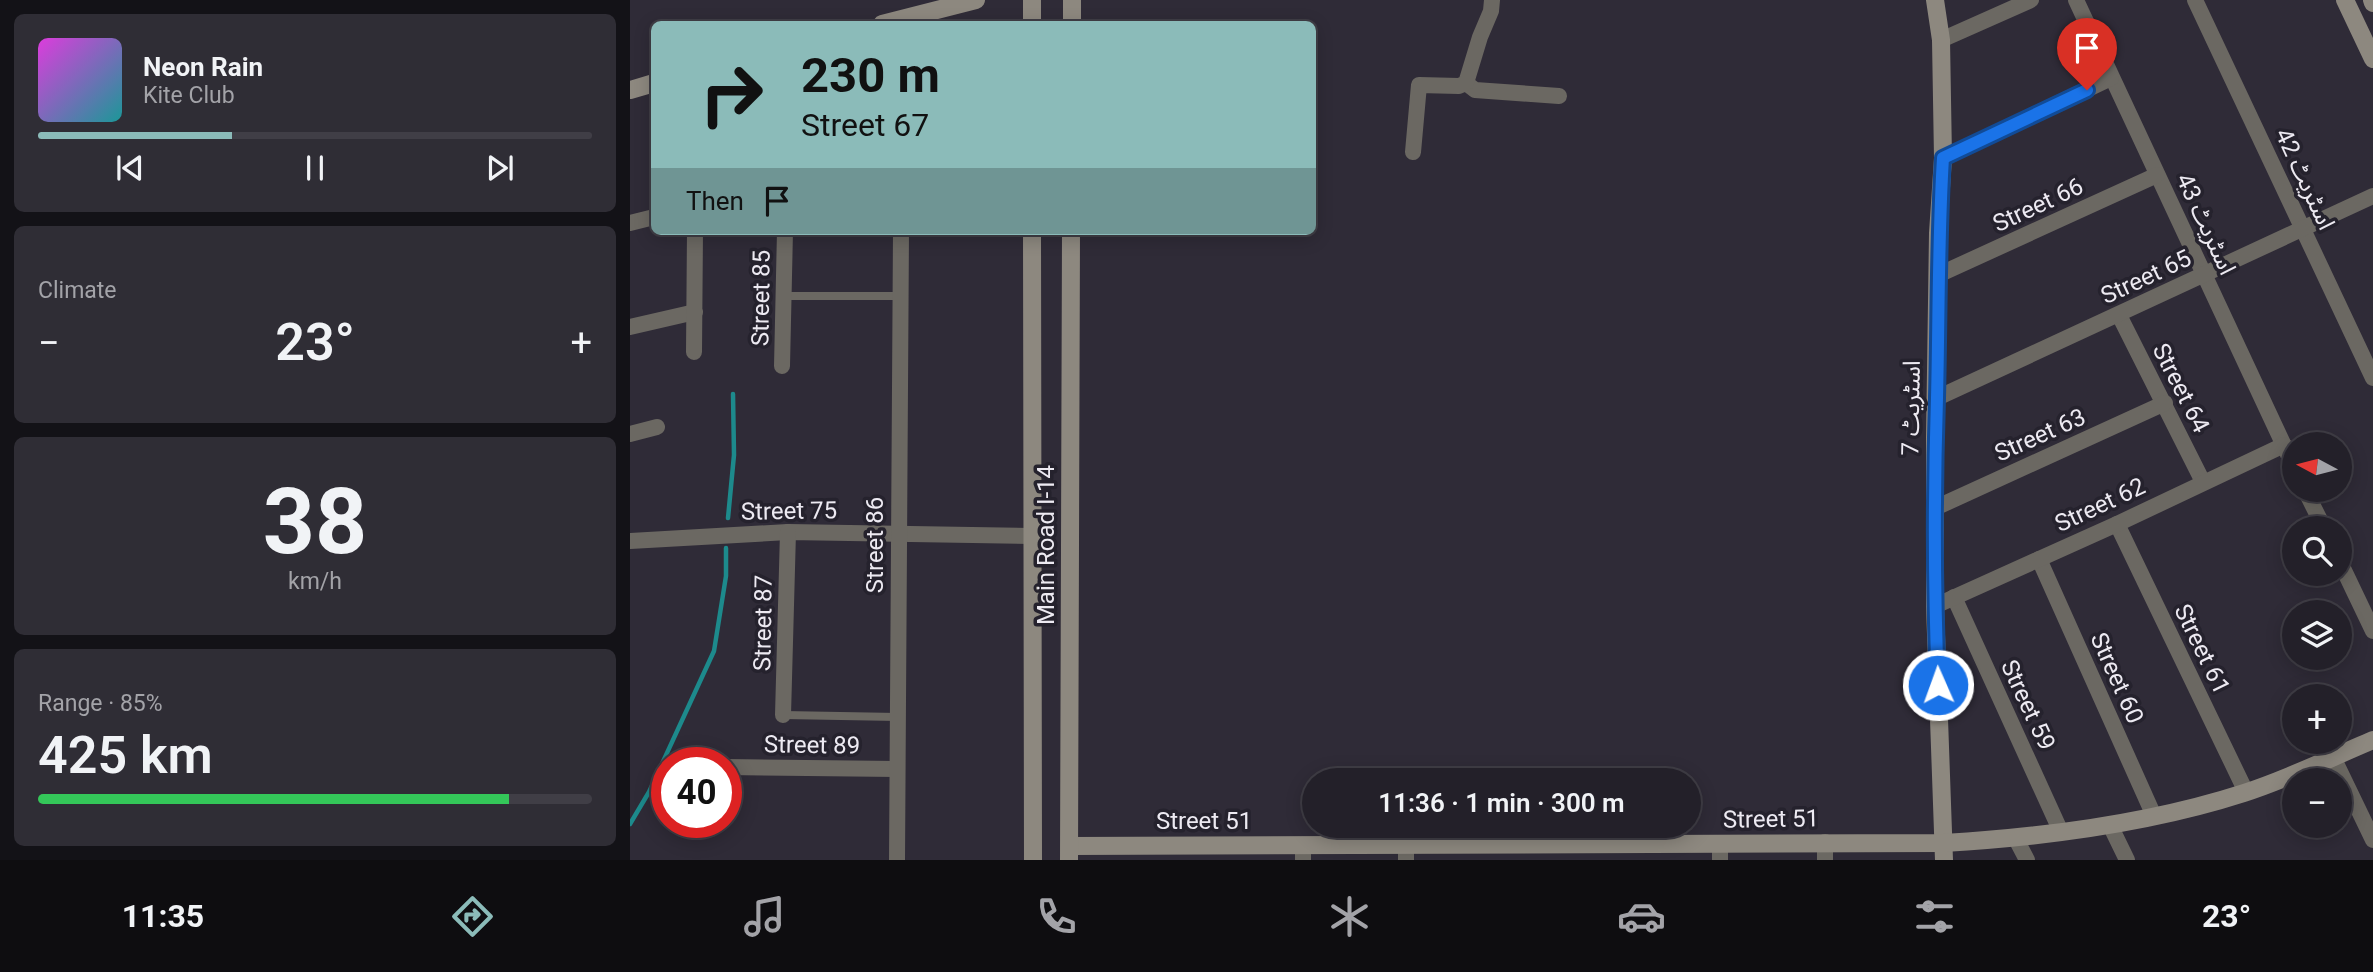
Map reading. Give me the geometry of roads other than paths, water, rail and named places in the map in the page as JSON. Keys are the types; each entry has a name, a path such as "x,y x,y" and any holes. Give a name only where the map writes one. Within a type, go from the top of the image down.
{"street":[{"path":"905,21 976,0"},
{"path":"1032,0 1032,21"},
{"path":"1072,0 1072,21"},
{"path":"1413,152 1419,85 1459,86 1466,83 1491,11 1492,0"},
{"name":"اسٹریٹ 7","path":"1935,0 1941,40 1943,158 1938,275 1935,606 1944,852"},
{"path":"1941,40 2031,0"},
{"name":"اسٹریٹ 43","path":"2076,0 2282,440"},
{"name":"اسٹریٹ 42","path":"2195,0 2373,378"},
{"path":"2345,0 2373,60"},
{"path":"1943,158 2111,78"},
{"path":"1466,83 1475,90 1559,96"},
{"path":"630,90 651,84"},
{"name":"Street 66","path":"1938,275 2157,175"},
{"name":"Street 65","path":"1937,398 2373,196"},
{"path":"630,223 651,217"},
{"path":"694,352 695,235"},
{"name":"Street 85","path":"782,366 785,235"},
{"name":"Street 86","path":"897,860 901,235"},
{"name":"Main Road I-14","path":"1032,235 1033,860"},
{"name":"Main Road I-14","path":"1070,853 1071,235"},
{"path":"630,327 695,312"},
{"name":"Street 64","path":"2119,315 2203,482"},
{"name":"Street 63","path":"1935,508 2165,403"},
{"path":"630,434 657,427"},
{"name":"Street 62","path":"1935,606 2117,524 2282,445"},
{"name":"Street 61","path":"2117,524 2246,792"},
{"name":"Street 75","path":"630,541 788,532 1032,536"},
{"name":"Street 87","path":"783,715 788,532"},
{"name":"Street 60","path":"2039,559 2154,816"},
{"path":"2351,586 2373,631"},
{"name":"Street 59","path":"1954,597 2061,832"},
{"name":"Street 51","path":"1070,853 1944,852 2110,825 2246,792 2373,740"},
{"path":"2333,757 2373,840"},
{"name":"Street 89","path":"742,767 897,769"},
{"path":"2110,825 2127,860"},
{"path":"2016,839 2027,860"}],"lane":[{"path":"784,296 901,296"},
{"path":"783,715 898,717"}],"waterway":[{"path":"728,518 734,455 733,394"},
{"path":"630,824 649,792 714,651 726,576 726,548"}]}
